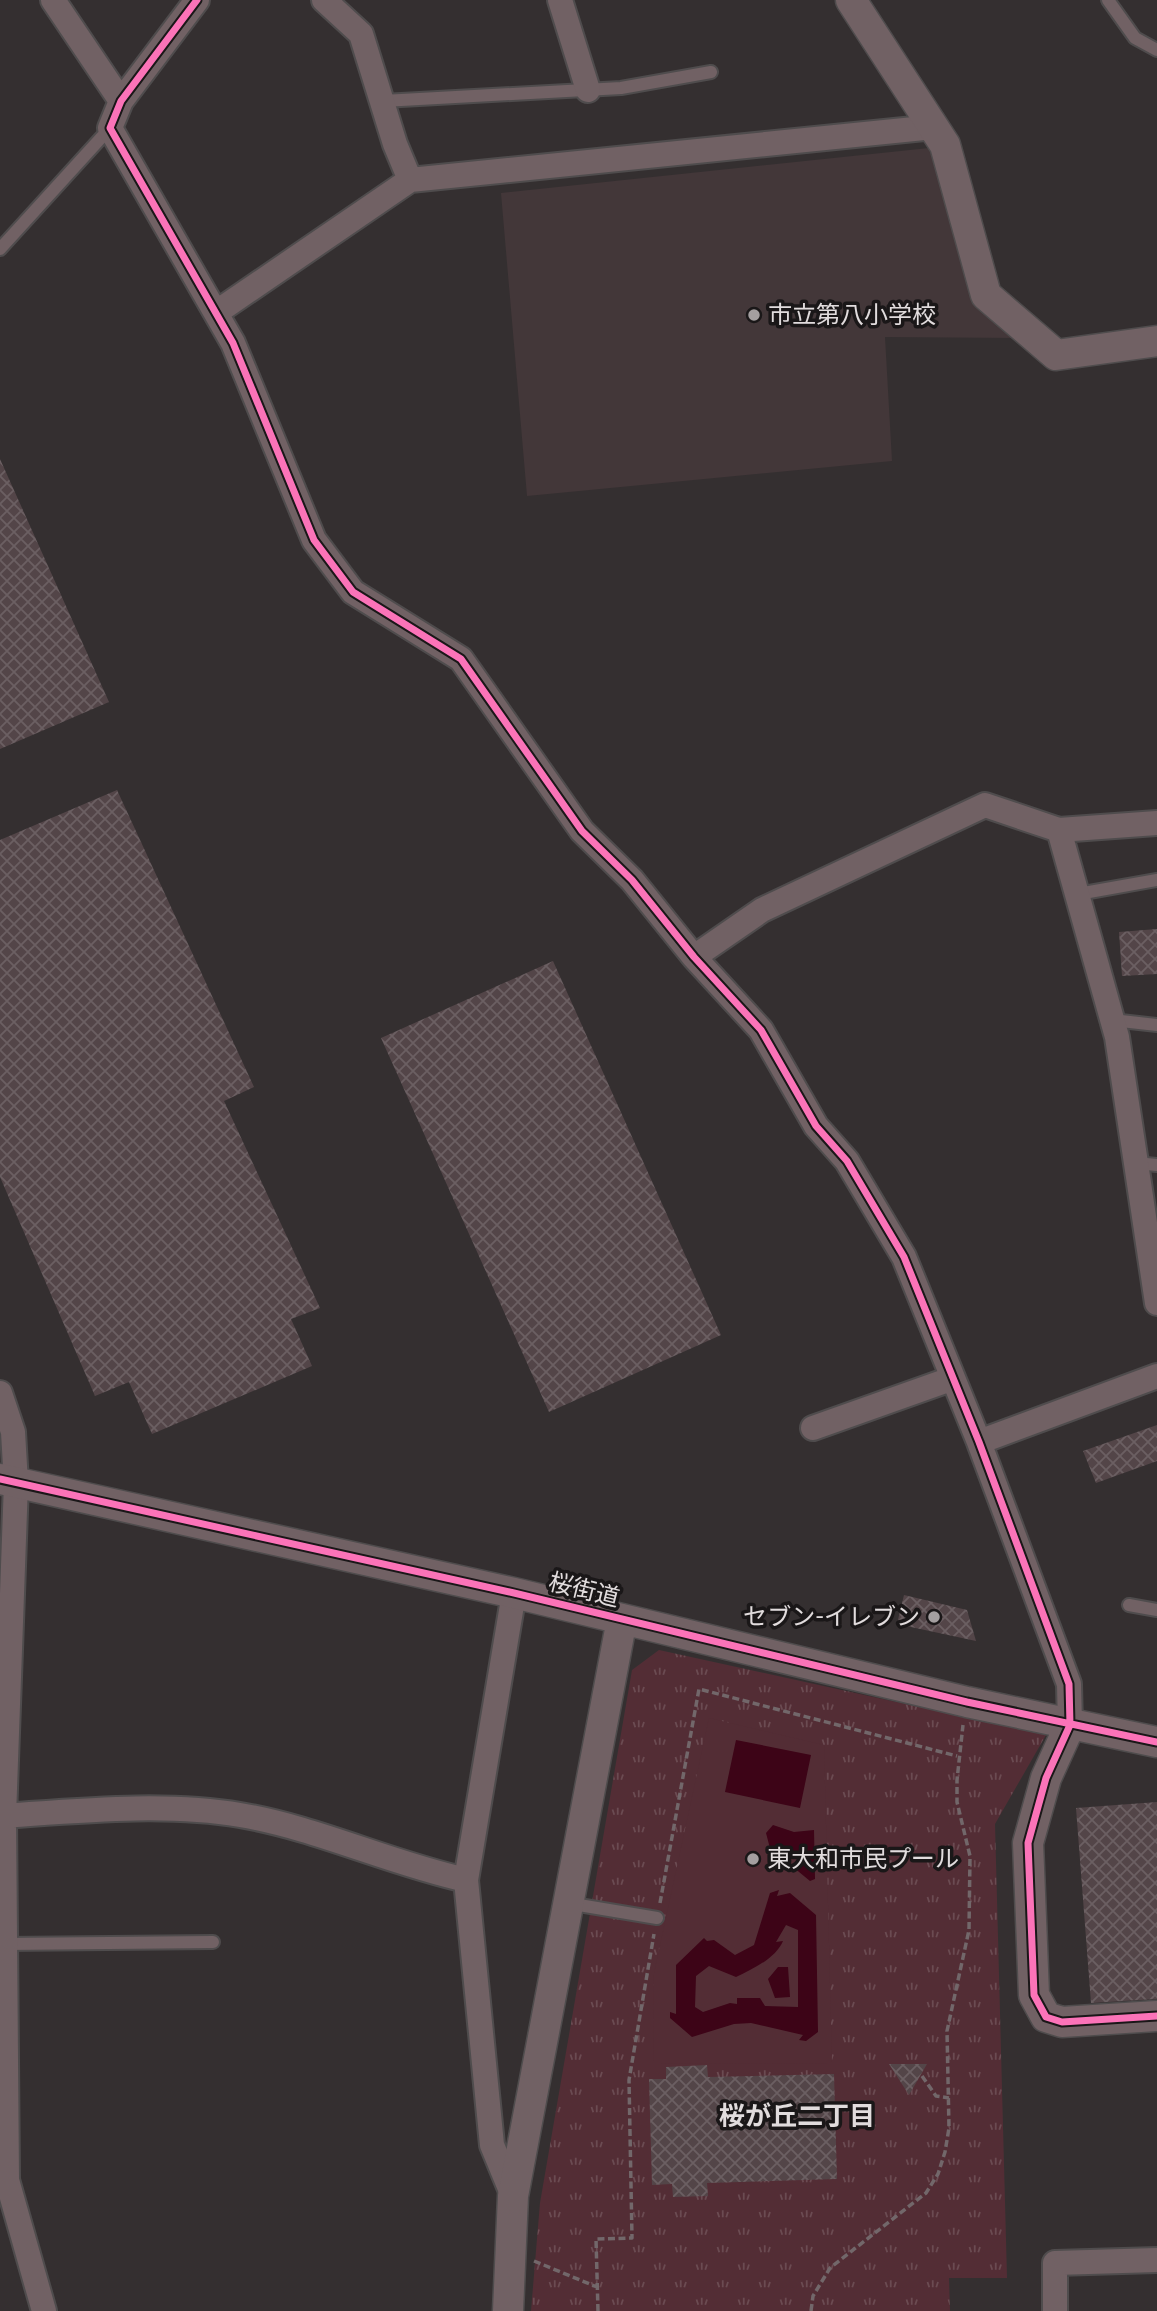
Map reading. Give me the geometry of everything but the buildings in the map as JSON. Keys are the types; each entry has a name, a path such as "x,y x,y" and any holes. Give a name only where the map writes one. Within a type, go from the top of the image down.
{"street":[{"path":"53,0 121,101"},
{"path":"197,0 121,101 110,128 233,343 314,540 354,592 461,659 582,831 632,880 694,957 761,1030 816,1126 847,1161 904,1257 951,1379 979,1442 1069,1684 1070,1725 1046,1778 1028,1843 1034,1994 1046,2017 1062,2022 1157,2016"},
{"path":"324,0 361,34 395,144 410,180"},
{"path":"560,0 588,90"},
{"path":"852,0 946,145 986,295 1056,355 1157,341"},
{"path":"217,312 410,180 934,127"},
{"path":"694,957 762,910 985,805 1059,830 1157,823"},
{"path":"1059,830 1112,1020 1146,1164 1157,1303"},
{"path":"979,1442 1157,1376"},
{"path":"813,1428 951,1379"},
{"path":"0,1393 13,1432 8,1481 2,1816 7,2180 44,2311"},
{"name":"桜街道","path":"8,1481 514,1593 967,1702 1157,1742"},
{"path":"513,2196 492,2145 466,1880 514,1593"},
{"path":"508,2311 513,2196 622,1619"},
{"path":"2,1816 174,1809 240,1815 292,1827 466,1880"},
{"path":"1055,2311 1055,2263 1157,2260"}],"lane":[{"path":"1108,0 1135,37 1157,50"},
{"path":"383,101 621,88 711,72"},
{"path":"0,249 110,128"},
{"path":"1078,894 1157,880"},
{"path":"1112,1020 1157,1025"},
{"path":"1129,1605 1157,1609"},
{"path":"567,1903 657,1918"},
{"path":"4,1944 213,1942"}],"path":[{"path":"598,2311 596,2239 632,2238 629,2080 699,1689 957,1756"},
{"path":"811,2311 813,2296 830,2268 926,2193 938,2174 944,2152 949,2128 947,2031 952,2000 967,1953 970,1916 970,1856 957,1802 957,1756 967,1702"},
{"path":"922,2077 936,2096 949,2098"},
{"path":"527,2258 597,2287"}],"shaded area":[{"name":"市立第八小学校","path":"929,148 975,294 1019,338 885,337 892,461 527,496 501,193"},
{"path":"736,1740 811,1755 800,1808 725,1792"},
{"path":"773,1825 794,1832 814,1830 815,1879 810,1881 793,1867 798,1861 793,1851 772,1856 766,1833"},
{"path":"779,1890 777,1896 790,1893 816,1915 818,2032 806,2041 799,2040 803,2035 751,2023 734,2024 692,2037 670,2018 670,2012 676,2014 676,1965 704,1938 707,1941 714,1940 735,1955 754,1945 770,1893","holes":["786,1925 798,1930 798,2007 765,2006 760,1998 737,1998 737,2004 730,2003 703,2012 695,2007 696,1976 709,1966 736,1977 775,1953 783,1941 776,1942"]},
{"path":"778,1967 788,1967 790,1997 775,1998 768,1979"}],"green space":[{"path":"659,1650 1046,1735 995,1824 1007,2278 949,2278 950,2311 531,2311 540,2203 632,1670"},
{"name":"東大和市民プール","path":"709,1718 824,1745 832,2063 653,2064 654,1973"}],"cycle path":[{"path":"197,0 121,101 110,128 233,343 314,540 353,592 461,659 582,831 632,880 694,957 761,1030 816,1126 847,1161 904,1257 979,1442 1069,1684 1070,1725 1046,1778 1028,1843 1034,1995 1046,2017 1062,2022 1157,2016"},
{"path":"0,1479 514,1593 967,1702 1157,1742"}],"place":[{"name":"市立第八小学校","path":"754,315"},
{"name":"セブン-イレブン","path":"934,1617"},
{"name":"東大和市民プール","path":"753,1859"}],"district":[{"name":"桜が丘二丁目","path":"797,2116"}]}
